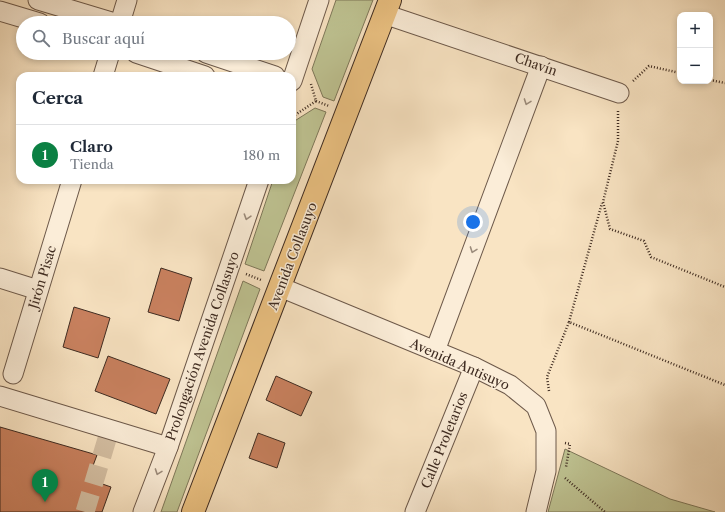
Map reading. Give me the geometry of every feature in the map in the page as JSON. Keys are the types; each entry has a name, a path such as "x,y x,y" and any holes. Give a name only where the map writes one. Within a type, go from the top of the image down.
{"main road":[{"name":"Avenida Collasuyo","path":"193,512 271,284 387,7"}],"street":[{"path":"38,0 91,16"},
{"path":"122,16 127,0"},
{"path":"301,81 319,0"},
{"name":"Chavín","path":"387,7 541,66 619,93"},
{"path":"0,11 17,16"},
{"path":"104,72 108,60"},
{"path":"157,60 193,72"},
{"path":"227,60 263,72"},
{"path":"435,351 541,66"},
{"name":"Jirón Pisac","path":"13,374 71,184"},
{"name":"Prolongación Avenida Collasuyo","path":"143,512 168,447 258,184"},
{"path":"0,278 38,290"},
{"name":"Avenida Antisuyo","path":"271,284 474,367 510,385 536,406 546,431 546,471 536,512"},
{"name":"Calle Proletarios","path":"415,512 474,367"},
{"path":"0,396 168,447"}],"path":[{"path":"550,396 547,377 569,322 603,202 618,141 619,93 649,66 677,72"},
{"path":"296,114 316,101 301,81"},
{"path":"713,81 725,83"},
{"path":"603,202 610,229 644,241 651,257 725,287"},
{"path":"240,272 271,284"},
{"path":"569,322 725,385"},
{"path":"546,440 570,444 564,480 605,512"}],"green space":[{"path":"336,0 373,0 334,101 323,97 312,69"},
{"path":"315,108 326,112 264,271 245,264 272,184 296,184 296,120"},
{"path":"243,281 260,289 177,512 161,512"},
{"path":"565,449 670,499 715,512 548,512"}],"building":[{"path":"161,268 192,278 179,321 148,312"},
{"path":"74,307 110,318 98,358 63,347"},
{"path":"108,356 170,379 156,414 95,391"},
{"path":"276,376 312,392 301,416 266,400"},
{"path":"0,427 97,455 88,479 111,487 102,512 0,512"},
{"path":"258,433 285,443 277,468 249,458"}],"tunnel":[{"path":"85,512 110,429"}],"place":[{"name":"Claro","path":"45,502"}]}
